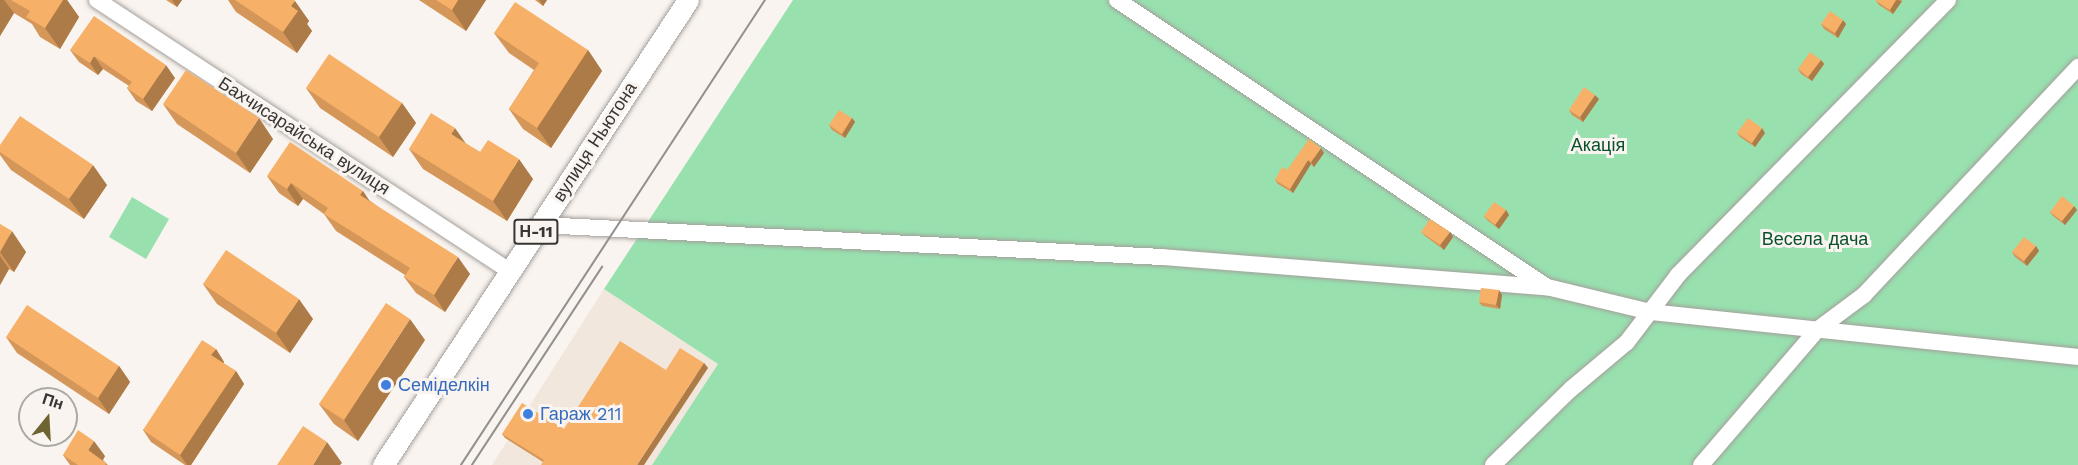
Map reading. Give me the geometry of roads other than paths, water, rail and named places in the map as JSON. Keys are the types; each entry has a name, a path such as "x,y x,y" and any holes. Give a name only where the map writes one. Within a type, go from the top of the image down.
{"main road":[{"name":"вулиця Ньютона","path":"383,465 688,0"}],"street":[{"name":"Бахчисарайська вулиця","path":"97,0 510,271"},
{"path":"1117,0 1548,287"},
{"path":"1493,465 1571,389 1627,342 1678,274 1948,0"},
{"path":"1701,465 1817,330 1864,295 2078,67"},
{"path":"541,225 1162,257 1548,287 1650,312 2078,357"}],"tram line":[{"path":"461,465 765,0"},
{"path":"472,465 602,267"}],"place":[{"name":"Семіделкін","path":"386,385"},
{"name":"Гараж 211","path":"528,414"}],"park label":[{"name":"Акація","path":"1598,145"},
{"name":"Весела дача","path":"1815,239"}]}
